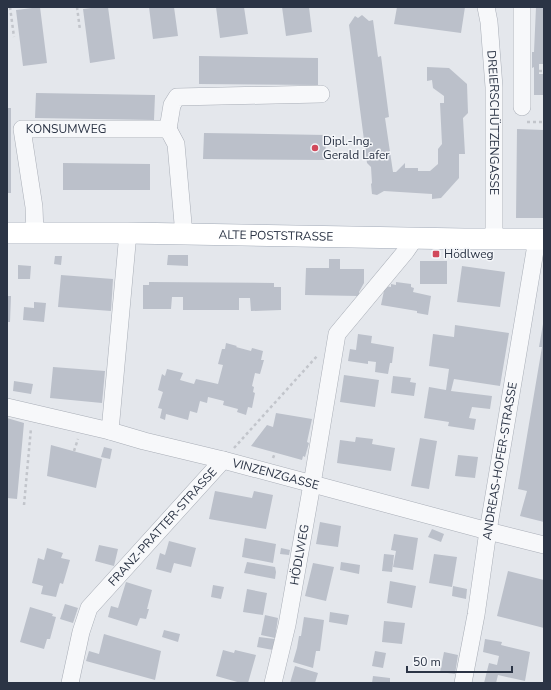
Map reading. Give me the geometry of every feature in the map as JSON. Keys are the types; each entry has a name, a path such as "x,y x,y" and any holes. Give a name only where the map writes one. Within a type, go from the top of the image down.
{"main road":[{"name":"ALTE POSTSTRASSE","path":"7,233 541,239"}],"street":[{"name":"DREIERSCHÜTZENGASSE","path":"486,7 490,22 494,87 494,239"},
{"path":"522,7 523,115"},
{"path":"184,235 176,144 168,129 172,106 177,97 321,94"},
{"name":"KONSUMWEG","path":"35,234 34,207 22,128 168,129"},
{"path":"110,431 128,234"},
{"path":"337,334 406,251 415,238"},
{"name":"ANDREAS-HOFER-STRASSE","path":"463,683 476,615 488,531 541,239"},
{"name":"HÖDLWEG","path":"273,683 287,625 337,334"},
{"name":"VINZENZGASSE","path":"7,407 110,431 144,441 223,460 544,545"},
{"name":"FRANZ-PRATTER-STRASSE","path":"70,683 80,632 89,608 223,460"}],"path":[{"path":"10,7 14,37"},
{"path":"76,7 80,30"},
{"path":"539,71 544,71"},
{"path":"523,115 544,122"},
{"name":"FRANZ-PRATTER-STRASSE","path":"223,460 337,334"},
{"path":"24,505 31,423 34,413"}],"building":[{"path":"40,7 47,63 23,66 16,10"},
{"path":"108,7 115,59 90,63 83,9"},
{"path":"149,7 174,7 178,36 153,39"},
{"path":"216,7 244,7 248,34 220,38"},
{"path":"282,7 309,7 312,32 286,36"},
{"path":"397,7 465,7 461,33 394,24"},
{"path":"536,7 544,7 544,64 539,64 539,74 544,74 544,95 534,95 534,67 532,68 532,52 534,52"},
{"path":"362,15 369,21 373,20 378,57 381,56 389,117 385,118 393,172 396,172 405,163 405,168 418,168 418,171 430,171 438,164 438,149 442,144 440,103 444,103 444,96 433,88 432,80 427,81 427,67 449,68 467,84 468,113 463,118 465,154 459,154 459,178 441,198 432,199 432,194 384,191 377,195 372,194 371,167 367,163 349,25 355,16 358,18"},
{"path":"199,56 318,58 318,85 199,84"},
{"path":"36,93 155,95 154,120 35,118"},
{"path":"7,108 11,108 11,193 7,193"},
{"path":"517,129 544,130 544,218 516,218"},
{"path":"204,133 326,135 325,160 203,159"},
{"path":"63,163 150,164 150,190 63,190"},
{"path":"168,255 188,255 188,266 167,265"},
{"path":"55,256 62,256 61,265 54,264"},
{"path":"329,259 340,259 340,269 364,269 364,283 359,292 359,296 305,295 306,268 329,268"},
{"path":"420,261 447,261 447,284 420,284"},
{"path":"18,265 31,266 30,279 18,279"},
{"path":"462,266 505,272 500,307 457,302"},
{"path":"61,275 113,279 111,311 58,307"},
{"path":"149,282 274,283 274,287 281,287 281,310 251,311 250,298 239,298 239,310 183,310 183,297 172,297 171,309 143,309 143,285 149,285"},
{"path":"396,282 411,284 411,287 414,288 413,292 431,296 428,315 417,313 417,311 381,305 385,286 391,287 391,284 396,285"},
{"path":"7,296 11,296 10,322 7,322"},
{"path":"34,302 46,303 44,322 23,320 24,307 34,308"},
{"path":"543,324 544,522 520,516 527,491 518,489 542,347 539,347"},
{"path":"455,325 509,333 500,386 454,379 451,391 492,396 490,409 472,407 469,418 476,419 474,430 448,426 449,422 424,418 429,387 446,390 449,369 429,366 433,334 454,337"},
{"path":"358,334 372,336 371,343 394,347 392,363 390,363 388,374 375,372 376,362 368,361 368,364 348,361 350,349 356,350"},
{"path":"226,343 251,351 252,348 263,351 261,360 264,360 260,374 255,373 252,386 254,387 253,392 255,393 252,408 248,407 246,415 237,412 238,409 223,405 224,401 208,397 207,403 200,401 197,413 190,411 188,420 166,414 165,420 160,418 162,409 158,408 163,392 158,390 162,374 165,376 167,369 183,373 180,380 194,384 196,379 218,384 223,365 218,364 222,349 225,349"},
{"path":"53,367 105,371 102,403 50,398"},
{"path":"344,375 379,380 375,407 340,402"},
{"path":"393,376 411,378 410,382 416,383 414,396 391,393"},
{"path":"14,381 33,384 31,394 13,391"},
{"path":"276,413 312,419 307,442 309,443 305,457 303,456 302,460 251,446 267,425 273,427"},
{"path":"7,418 24,423 17,499 7,498"},
{"path":"356,437 373,439 372,444 395,448 391,471 337,463 340,440 355,442"},
{"path":"420,438 437,441 429,489 411,486"},
{"path":"51,445 102,459 96,488 47,476"},
{"path":"104,447 112,449 110,459 101,457"},
{"path":"458,455 478,457 475,478 455,476"},
{"path":"215,491 252,498 254,491 273,495 266,529 209,519"},
{"path":"320,522 341,526 338,547 316,544"},
{"path":"432,529 444,534 441,542 428,537"},
{"path":"394,534 418,538 413,570 393,567 396,551 391,550"},
{"path":"245,538 276,544 273,563 242,557"},
{"path":"169,541 196,548 191,567 174,563 171,573 156,569 160,553 165,555"},
{"path":"99,545 118,549 114,566 95,561"},
{"path":"47,548 63,553 61,558 70,560 63,584 60,583 56,597 41,594 43,586 32,583 38,558 44,560"},
{"path":"281,548 290,550 289,555 280,554"},
{"path":"384,554 394,555 392,572 382,571"},
{"path":"434,554 457,557 452,587 429,583"},
{"path":"247,562 275,567 275,579 244,573"},
{"path":"341,562 360,565 359,574 340,570"},
{"path":"313,563 334,567 326,601 305,596"},
{"path":"508,571 544,580 544,628 497,616"},
{"path":"390,581 416,586 412,608 387,603"},
{"path":"126,582 152,590 146,619 140,618 137,626 108,617 111,606 118,608"},
{"path":"213,585 224,587 221,599 211,597"},
{"path":"453,586 467,589 466,599 452,596"},
{"path":"247,589 267,593 263,615 243,612"},
{"path":"65,604 78,608 73,623 60,619"},
{"path":"30,607 53,614 52,616 56,617 50,639 47,639 44,649 20,642"},
{"path":"330,612 349,615 347,625 329,622"},
{"path":"265,615 278,618 275,638 261,635"},
{"path":"304,617 324,620 320,651 316,651 313,668 293,662 299,636 301,636"},
{"path":"384,621 405,623 402,644 382,642"},
{"path":"164,630 180,634 178,642 162,637"},
{"path":"104,634 161,651 155,680 86,661 89,651 99,654"},
{"path":"259,637 275,639 273,650 257,647"},
{"path":"485,639 502,642 501,645 530,652 525,681 498,675 496,683 484,683 489,663 497,665 499,656 483,652"},
{"path":"223,650 234,653 235,650 256,655 248,683 241,683 216,676"},
{"path":"375,651 386,653 383,668 372,666"},
{"path":"444,652 458,655 455,674 440,672"},
{"path":"295,666 318,673 315,683 290,683"},
{"path":"373,676 390,678 390,683 372,683"}],"place":[{"name":"Dipl.-Ing. Gerald Lafer","path":"315,148"},
{"name":"Hödlweg","path":"436,254"}]}
